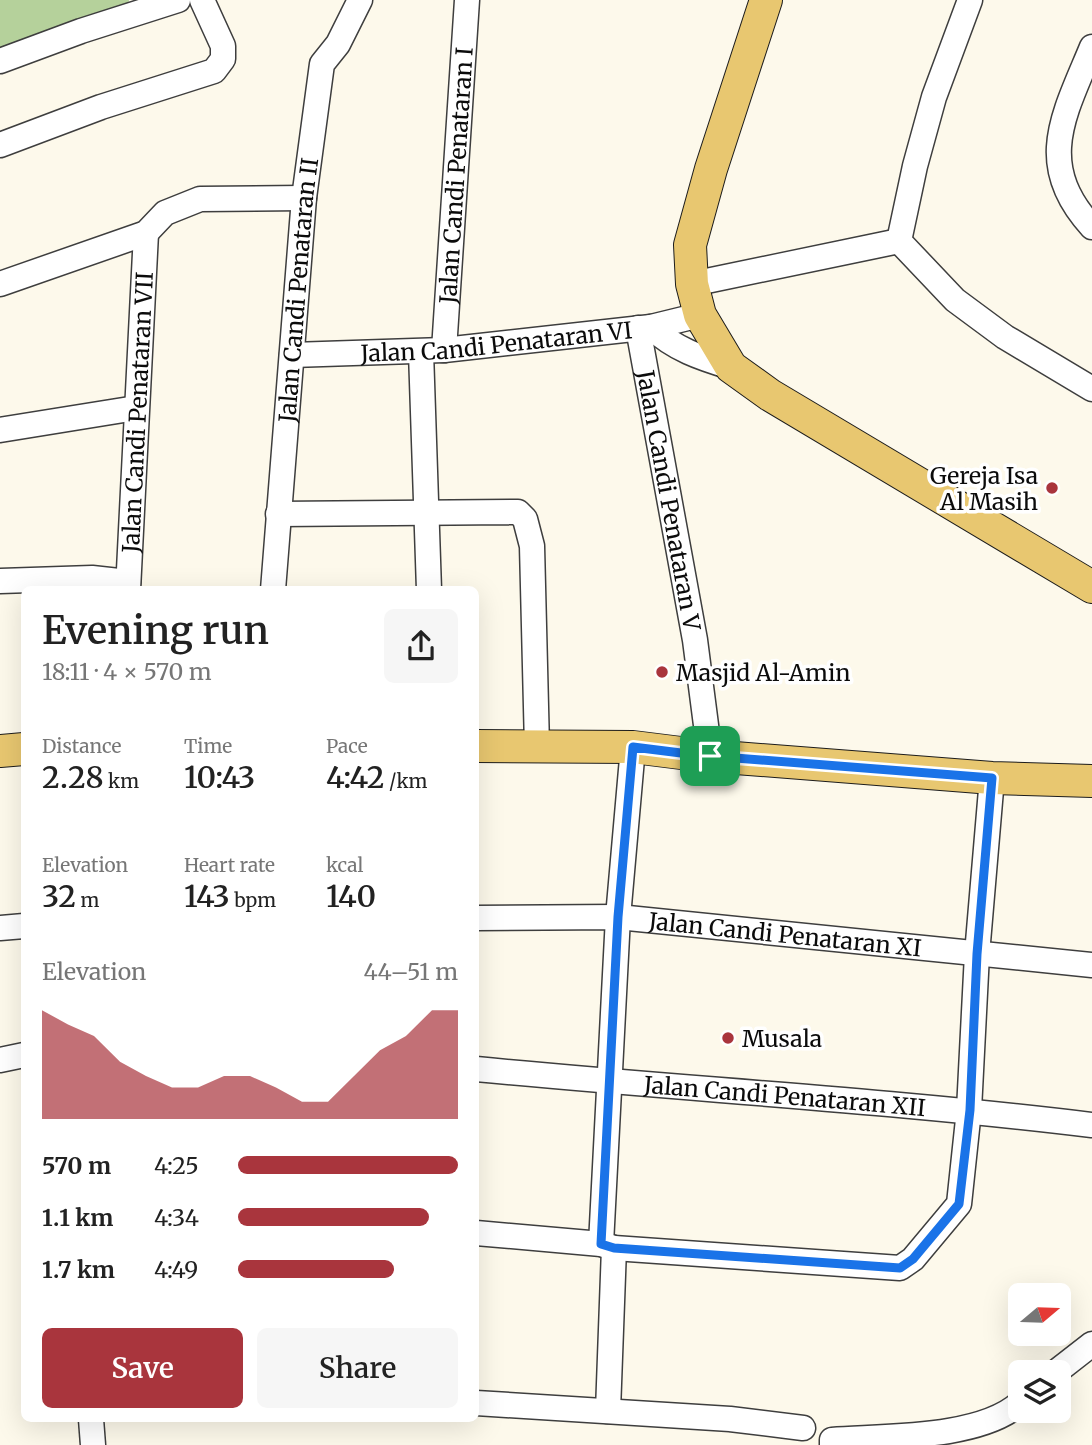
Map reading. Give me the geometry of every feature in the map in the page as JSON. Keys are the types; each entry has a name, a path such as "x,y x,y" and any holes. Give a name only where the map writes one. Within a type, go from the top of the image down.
{"main road":[{"path":"766,0 711,169 690,245 692,284 699,315 731,367 770,395 1092,587"},
{"path":"479,746 633,747 710,756 992,778 1092,781"},
{"path":"0,751 21,749"}],"street":[{"path":"0,61 81,31 178,0"},
{"path":"0,145 101,107 214,71 223,59 223,46 202,0"},
{"name":"Jalan Candi Penataran II","path":"273,586 304,198 322,64 338,44 360,0"},
{"name":"Jalan Candi Penataran I","path":"429,586 426,514 432,351 467,0"},
{"path":"899,241 933,97 970,0"},
{"path":"1092,47 1064,117 1058,149 1061,173 1071,200 1092,228"},
{"path":"0,284 146,233 165,213 200,199 304,198"},
{"name":"Jalan Candi Penataran VII","path":"128,586 146,233"},
{"path":"692,284 899,241"},
{"path":"899,241 955,300 1005,337 1092,389"},
{"name":"Jalan Candi Penataran VI","path":"292,355 432,351 644,327 699,315"},
{"path":"644,327 689,354 731,367"},
{"name":"Jalan Candi Penataran V","path":"644,327 695,640 710,756"},
{"path":"0,430 136,408"},
{"path":"278,514 518,512 525,519 532,546 537,747"},
{"path":"0,581 92,578 128,586"},
{"path":"608,1411 608,1082 618,917 633,747"},
{"path":"479,1233 900,1268 913,1259 959,1204 970,1110 977,954 992,778"},
{"name":"Jalan Candi Penataran XI","path":"479,918 618,917 1092,965"},
{"path":"0,928 21,926"},
{"path":"0,1059 21,1056"},
{"name":"Jalan Candi Penataran XII","path":"479,1069 970,1110 1092,1125"},
{"path":"1071,1360 1092,1344"},
{"path":"479,1404 730,1419 803,1428"},
{"path":"832,1445 832,1440 960,1430 1008,1413"},
{"path":"91,1422 93,1445"}],"green space":[{"path":"0,0 129,0 128,5 0,49"}],"place":[{"name":"Gereja Isa Al Masih","path":"1052,488"},
{"name":"Masjid Al-Amin","path":"662,672"},
{"name":"Musala","path":"728,1038"}],"route":[{"path":"633,747 710,756 992,778 977,954 970,1110 959,1204 913,1259 900,1268 614,1248 601,1244 618,917 633,747"}]}
